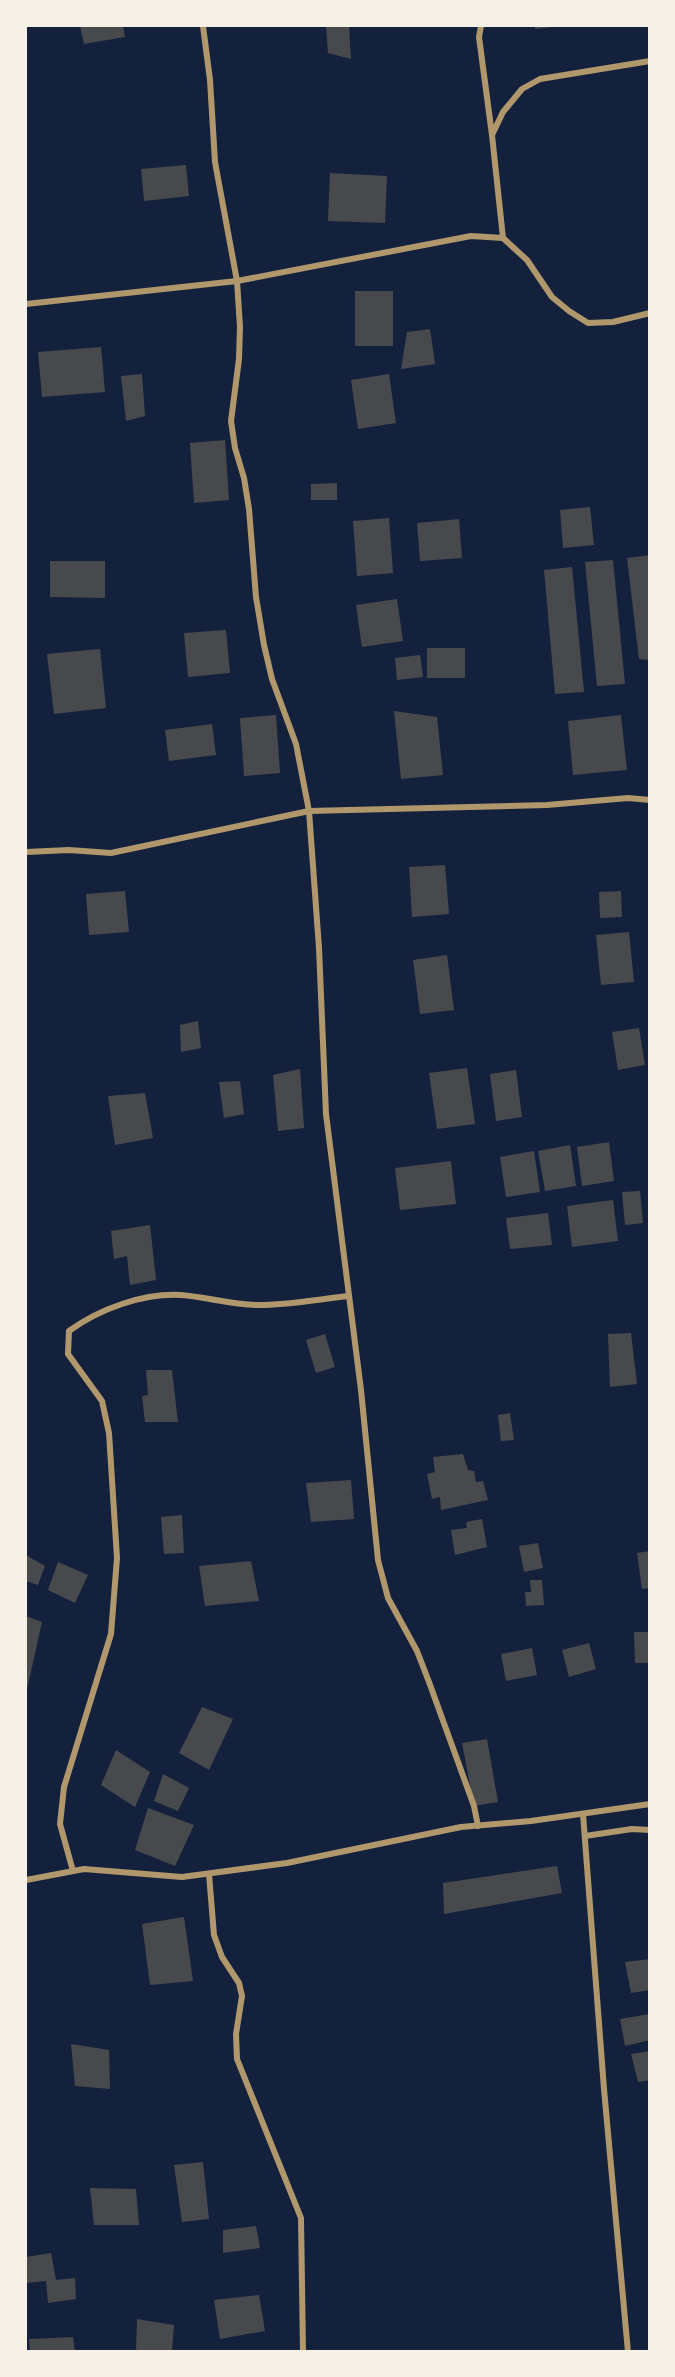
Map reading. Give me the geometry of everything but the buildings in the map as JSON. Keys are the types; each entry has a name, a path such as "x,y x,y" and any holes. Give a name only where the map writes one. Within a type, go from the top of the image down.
{"street":[{"path":"203,26 210,80 216,162 237,281 240,327 231,421 249,509 256,597 264,645 272,679 296,744 309,811 320,948 327,1114 378,1560 388,1598 417,1651 429,1682 474,1806 478,1826"},
{"path":"481,26 479,37 503,238"},
{"path":"492,135 503,112 522,89 540,79 650,61"},
{"path":"26,304 237,281 471,236 503,238 527,260 552,297 588,323 613,322 650,313"},
{"path":"26,852 69,850 111,853 309,811 547,805 628,798 650,800"},
{"path":"73,1871 60,1824 64,1787 111,1634 117,1558 109,1433 102,1401 68,1354 69,1331 89,1317 147,1298 180,1295 259,1305 349,1296"},
{"path":"26,1880 84,1869 182,1877 209,1874 287,1863 461,1827 531,1821 650,1804"},
{"path":"583,1814 604,2089 628,2352"},
{"path":"585,1836 632,1829 650,1830"},
{"path":"209,1874 214,1935 222,1957 239,1983 242,1996 236,2034 237,2059 301,2218 303,2352"}]}
